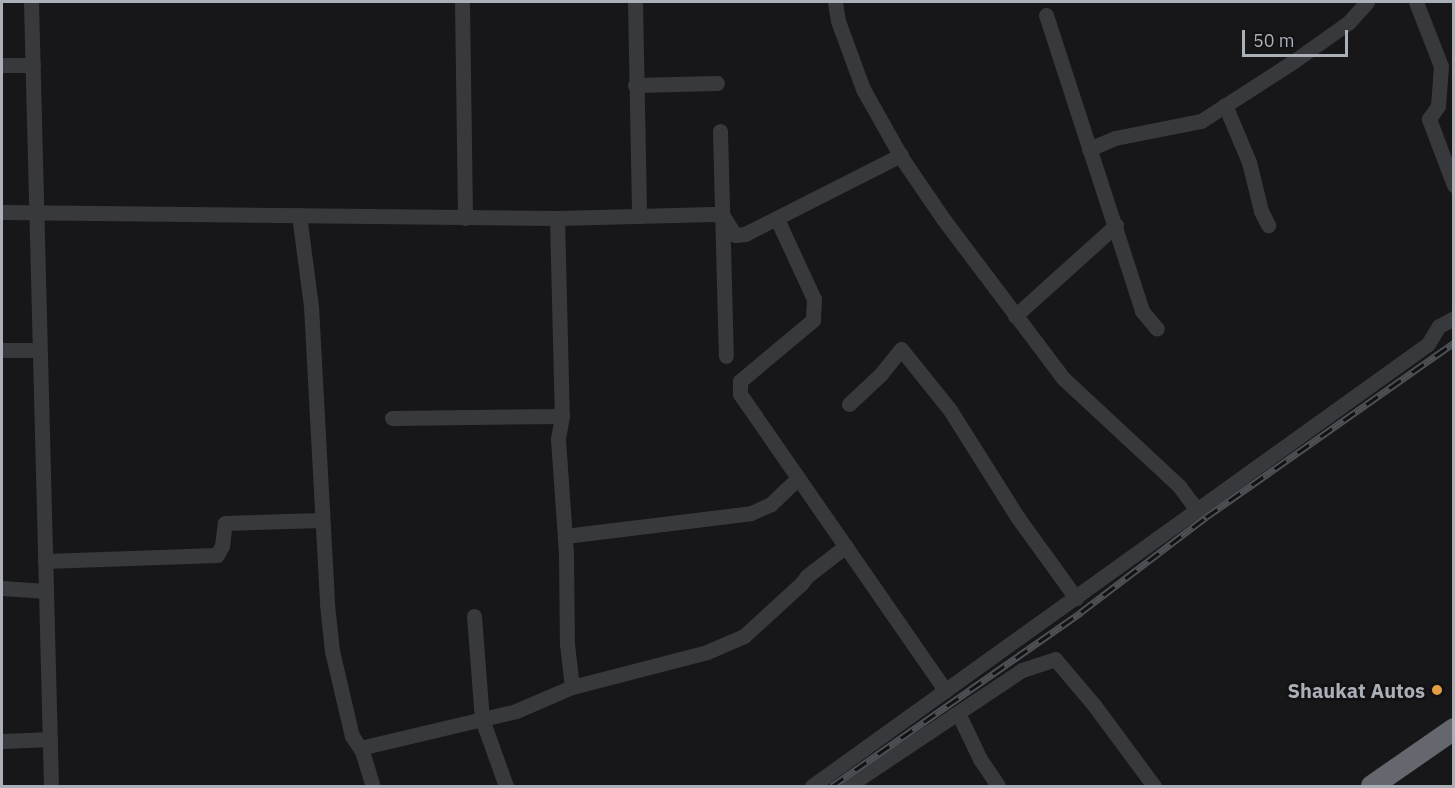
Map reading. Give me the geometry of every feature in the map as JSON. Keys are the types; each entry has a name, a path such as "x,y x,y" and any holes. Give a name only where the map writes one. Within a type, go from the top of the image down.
{"highway":[{"path":"1372,786 1454,729"}],"street":[{"path":"31,2 38,350 51,786"},
{"path":"462,2 465,218"},
{"path":"635,2 639,216"},
{"path":"835,2 838,21 863,89 901,155 1015,316 1064,379 1179,486 1197,510"},
{"path":"1089,149 1115,138 1201,121 1349,22 1367,2"},
{"path":"1416,2 1441,66 1447,71 1437,106 1429,120 1454,185"},
{"path":"1046,15 1142,311 1157,330"},
{"path":"2,65 33,65"},
{"path":"635,85 717,83"},
{"path":"1225,105 1249,162 1261,211 1268,225"},
{"path":"720,131 726,356"},
{"path":"723,216 735,235 745,234 901,155"},
{"path":"2,212 465,218 723,216"},
{"path":"299,215 311,306 322,520 332,651 352,736 360,748 374,786"},
{"path":"557,218 562,416 558,439 565,536 567,644 572,687"},
{"path":"777,219 814,299 813,320 740,381 740,394 946,691"},
{"path":"1015,316 1116,225"},
{"path":"812,786 1428,344 1439,326 1454,318"},
{"path":"849,404 880,375 902,349 950,410 1018,518 1076,598"},
{"path":"2,350 38,350"},
{"path":"392,418 562,416"},
{"path":"565,536 751,513 771,504 798,478"},
{"path":"45,561 217,555 222,546 225,523 322,520"},
{"path":"360,748 516,711 572,687 707,652 744,636 807,576 846,546"},
{"path":"2,588 46,591"},
{"path":"474,616 482,719 506,786"},
{"path":"848,786 1023,670 1054,659 1094,705 1154,786"},
{"path":"958,713 980,759 998,786"},
{"path":"2,741 50,739"}],"railway":[{"path":"832,786 1081,612 1206,517 1454,343"}],"place":[{"name":"Shaukat Autos","path":"1437,690"}]}
